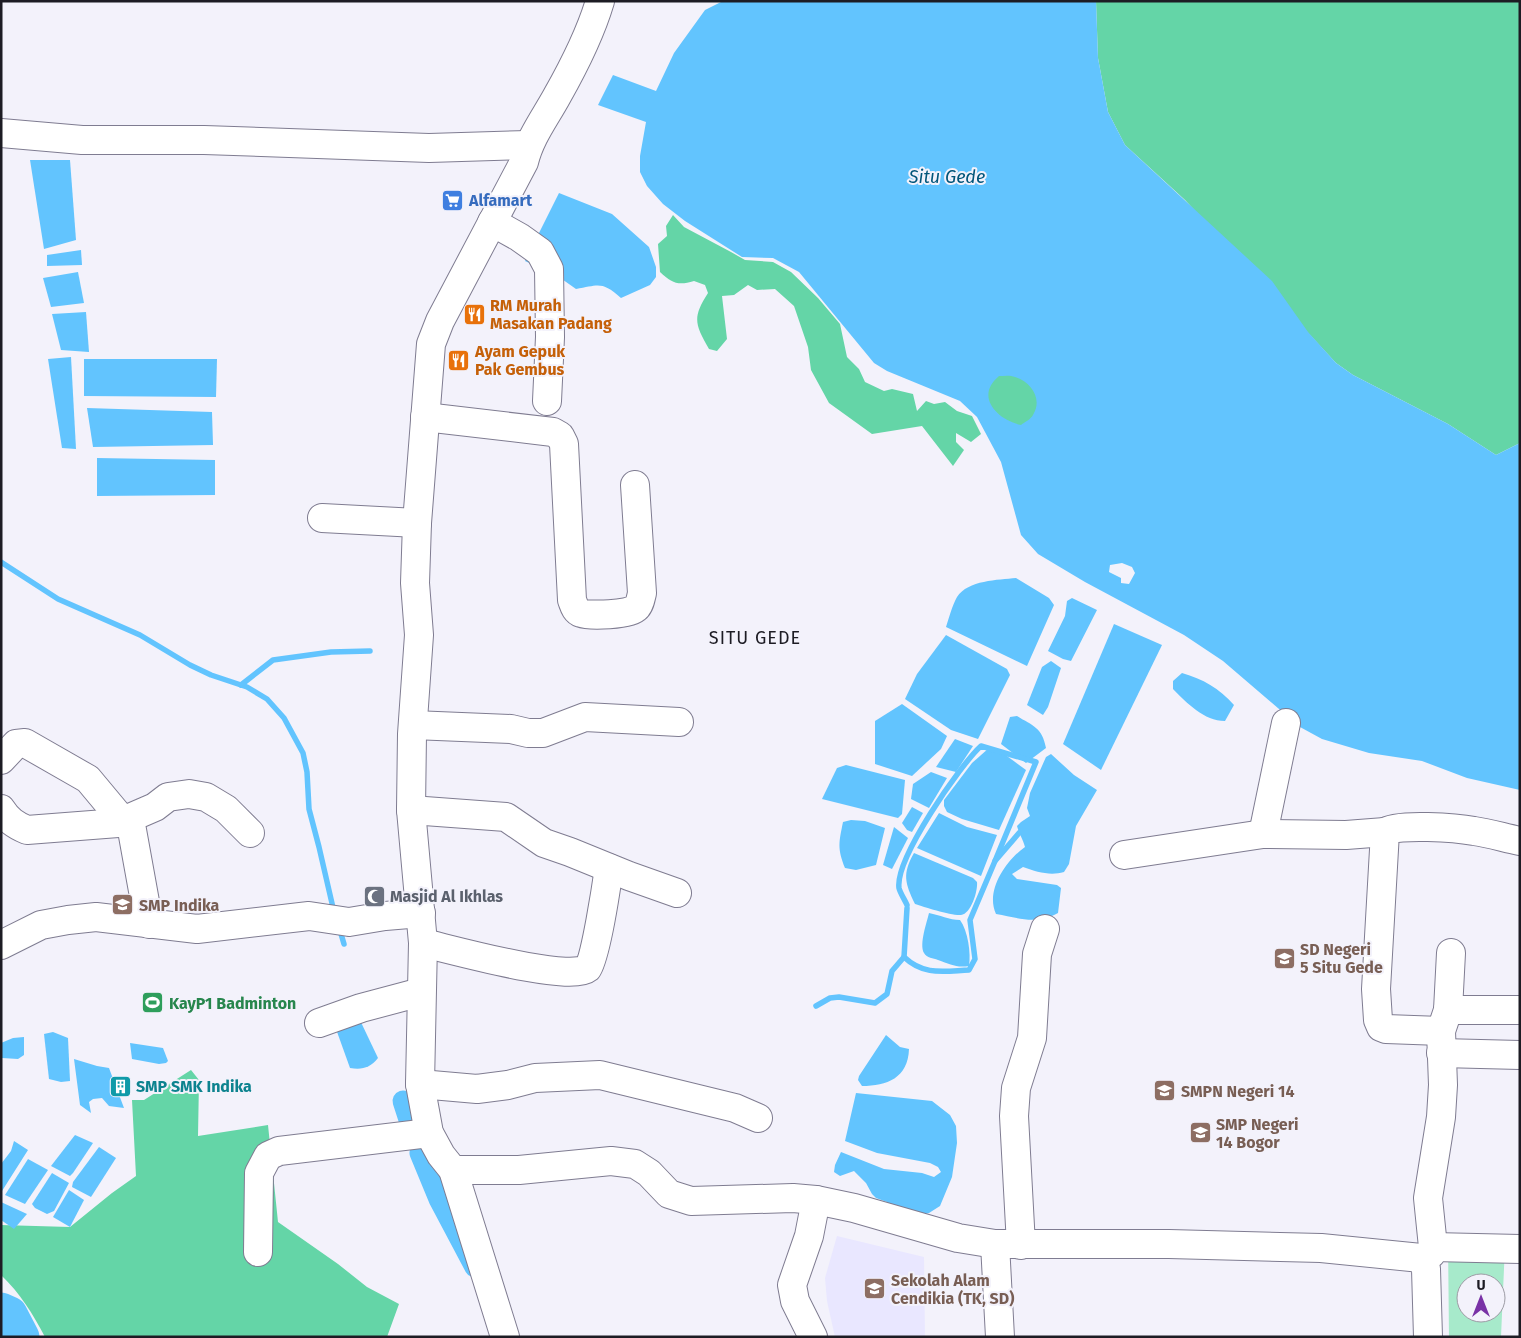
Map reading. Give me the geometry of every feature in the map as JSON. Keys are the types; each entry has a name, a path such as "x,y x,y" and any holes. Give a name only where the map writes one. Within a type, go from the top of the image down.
{"street":[{"path":"505,1337 453,1170 441,1155 429,1133 420,1084 423,944 411,810 413,725 419,635 415,583 417,523 431,344 440,321 524,162 528,145 557,96 585,42 600,1"},
{"path":"1,133 82,140 204,140 429,148 528,145"},
{"path":"492,222 519,237 540,252 549,270 550,337 547,401"},
{"path":"425,416 553,432 560,436 564,444 572,600 579,612 591,614 628,612 636,608 640,600 642,593 635,485"},
{"path":"322,518 417,523"},
{"path":"413,725 543,732 584,717 679,722"},
{"path":"1262,834 1286,723"},
{"path":"4,747 25,743 88,780 128,825 150,924"},
{"path":"1,809 6,817 16,825 27,830 118,823 128,825 168,797 189,794 206,797 226,809 250,833"},
{"path":"411,810 506,817 544,843 677,893"},
{"path":"1124,856 1262,834 1346,835 1386,832 1391,829 1412,827 1474,831 1520,841"},
{"path":"1386,832 1376,990 1378,1020 1381,1027 1386,1029 1443,1031 1520,1055"},
{"path":"423,944 530,968 569,973 584,970 590,965 592,957 603,908 609,868"},
{"path":"1,945 40,925 96,917 197,929 309,916 337,920 421,914"},
{"path":"1000,1337 1008,1245 1016,1088 1032,1038 1037,954 1045,929"},
{"path":"1428,1337 1426,1269 1428,1198 1441,1117 1443,1031 1451,953"},
{"path":"319,1023 362,1008 421,992"},
{"path":"1443,1031 1520,1010"},
{"path":"420,1084 477,1089 508,1085 535,1078 600,1075 734,1108 758,1118"},
{"path":"258,1252 259,1173 268,1156 279,1151 429,1133"},
{"path":"453,1170 519,1170 611,1161 635,1164 649,1173 669,1194 691,1201 793,1198 816,1200 854,1208 958,1238 1008,1245 1169,1244 1427,1252 1520,1248"},
{"path":"813,1337 795,1301 792,1285 809,1236 816,1200"}],"shaded area":[{"name":"Sekolah Alam Cendikia (TK, SD)","path":"837,1236 924,1257 925,1337 835,1337 827,1301 825,1278"}],"green space":[{"path":"1096,1 1520,1 1520,443 1496,455 1448,424 1353,375 1336,363 1185,200 1125,145 1108,112 1098,58"},
{"path":"673,215 684,227 745,260 773,262 791,272 818,298 840,324 847,357 859,369 865,382 884,391 892,389 913,394 917,411 926,401 934,404 945,402 957,411 972,416 981,434 971,442 956,433 956,442 964,450 953,466 922,426 872,434 829,403 811,370 808,347 794,306 775,289 757,290 748,285 734,295 722,296 727,339 717,351 709,349 697,321 699,309 708,293 705,285 694,281 679,283 668,279 660,272 658,244 667,236 666,226"},
{"path":"1039,366 1036,454 982,398 995,371"},
{"path":"191,1070 199,1080 198,1136 268,1125 278,1222 367,1287 399,1304 387,1337 45,1337 26,1304 1,1275 1,1225 70,1227 136,1176 132,1100 144,1100"},
{"path":"1448,1241 1505,1246 1504,1273 1456,1273 1456,1323 1502,1323 1501,1337 1449,1337"}],"water":[{"name":"Situ Gede","path":"723,1 1096,1 1098,58 1108,112 1125,145 1272,281 1308,332 1336,363 1353,375 1448,424 1496,455 1520,443 1520,790 1467,778 1422,761 1369,753 1322,739 1300,727 1223,661 1184,635 1085,582 1038,554 1021,535 1001,462 977,417 960,401 887,371 874,363 799,272 773,258 742,257 685,221 663,204 647,186 640,172 640,156 646,122 598,105 613,75 656,91 674,53 705,10","holes":["999,376 1011,376 1021,379 1034,392 1037,403 1036,409 1031,418 1021,425 1004,418 992,407 989,392 992,384","1122,563 1132,567 1135,573 1129,584 1121,583 1121,578 1109,572 1110,565"]},
{"path":"30,160 70,160 76,240 44,249"},
{"path":"559,193 612,214 649,247 656,267 656,277 650,285 621,298 609,289 600,286 576,289 559,277 525,261"},
{"path":"81,250 82,265 47,266 47,255"},
{"path":"78,272 84,303 51,307 43,278"},
{"path":"86,312 89,352 61,350 52,314"},
{"path":"71,357 76,449 62,448 48,359"},
{"path":"84,359 217,359 216,397 84,396"},
{"path":"87,408 212,412 213,445 93,447"},
{"path":"97,458 215,460 215,495 97,496"},
{"path":"1016,578 1049,598 1054,605 1027,666 946,627 955,601 962,591 976,584 992,580"},
{"path":"1072,598 1097,610 1071,661 1048,651 1065,616 1067,601"},
{"path":"1114,624 1162,645 1101,770 1063,744"},
{"path":"946,635 1007,669 1010,675 978,739 951,730 905,699 917,674"},
{"path":"1051,661 1061,668 1048,707 1043,715 1027,705 1042,667"},
{"path":"1182,673 1210,685 1234,705 1225,721 1203,715 1173,689 1173,681"},
{"path":"902,704 947,736 941,749 912,776 875,764 875,721"},
{"path":"1017,716 1039,731 1046,748 1026,763 1001,744 1010,717"},
{"path":"955,739 973,746 956,772 936,767"},
{"path":"989,748 996,748 1026,770 999,830 962,819 947,812 944,806 944,800 972,763"},
{"path":"1051,754 1074,775 1097,790 1076,826 1069,864 1064,872 1038,872 1023,867 1012,874 1017,879 1057,885 1061,888 1058,913 1035,920 996,914 993,905 995,886 1011,860 1025,847 1017,826 1030,816 1027,808 1030,793 1046,757"},
{"path":"846,765 905,780 902,814 898,818 822,799 837,768"},
{"path":"931,772 947,778 929,808 911,799 913,784"},
{"path":"912,807 923,813 912,832 907,830 902,823"},
{"path":"939,813 967,827 997,835 981,876 917,848"},
{"path":"851,820 865,821 885,828 876,865 856,870 845,868 840,850 840,840 843,822"},
{"path":"894,827 908,838 892,869 883,865"},
{"path":"914,853 973,878 977,882 973,902 965,914 951,914 915,904 906,878 910,860"},
{"path":"929,913 960,920 968,942 969,966 953,965 925,955 922,944"},
{"path":"358,1016 378,1058 366,1068 358,1069 350,1068 336,1029"},
{"path":"53,1032 68,1038 70,1081 61,1082 49,1079 44,1034"},
{"path":"886,1035 900,1047 909,1049 905,1067 888,1082 862,1086 858,1080 859,1076"},
{"path":"24,1037 24,1055 18,1059 2,1058 1,1043 13,1038"},
{"path":"130,1043 163,1048 168,1061 159,1064 132,1059"},
{"path":"74,1059 109,1068 124,1108 109,1106 102,1098 93,1099 89,1102 91,1113 80,1105"},
{"path":"856,1093 932,1101 950,1115 956,1126 957,1143 952,1177 940,1206 929,1213 915,1217 889,1209 887,1202 876,1198 866,1183 854,1171 840,1176 834,1172 841,1152 884,1169 922,1173 934,1177 941,1172 938,1167 930,1163 877,1153 845,1141"},
{"path":"75,1135 93,1143 70,1176 51,1166"},
{"path":"14,1141 28,1150 2,1191 1,1164 11,1151"},
{"path":"99,1147 116,1158 91,1197 72,1187 73,1182"},
{"path":"28,1159 48,1170 25,1204 5,1195"},
{"path":"52,1173 69,1183 54,1211 47,1214 35,1208 32,1204"},
{"path":"69,1190 84,1200 70,1227 53,1217"},
{"path":"1,1202 27,1214 14,1229 1,1220"}],"waterway":[{"path":"1,562 58,599 140,635 190,665 211,675 247,687 267,699 284,718 303,753 307,772 309,809 334,912"},
{"path":"241,685 273,660 331,652 370,651"},
{"path":"907,905 899,888 907,856 945,792 971,756 981,746 1036,762 995,861"},
{"path":"904,957 927,970 969,970 975,959 970,920 995,861 1019,833"},
{"path":"816,1006 830,998 839,997 875,1003 887,994 892,971 904,957 907,908"},
{"path":"339,927 344,944"},
{"path":"403,1101 413,1132"},
{"path":"420,1153 439,1199 475,1267"},
{"path":"1,1310 10,1314 22,1337"}],"place":[{"name":"Alfamart","path":"453,200"},
{"name":"RM Murah Masakan Padang","path":"474,314"},
{"name":"Ayam Gepuk Pak Gembus","path":"459,360"},
{"name":"Masjid Al Ikhlas","path":"374,896"},
{"name":"SMP Indika","path":"123,905"},
{"name":"SD Negeri 5 Situ Gede","path":"1284,958"},
{"name":"KayP1 Badminton","path":"153,1003"},
{"name":"SMP SMK Indika","path":"120,1086"},
{"name":"SMPN Negeri 14","path":"1165,1091"},
{"name":"SMP Negeri 14 Bogor","path":"1200,1133"},
{"name":"Sekolah Alam Cendikia (TK, SD)","path":"875,1289"}],"district":[{"name":"SITU GEDE","path":"755,638"}]}
